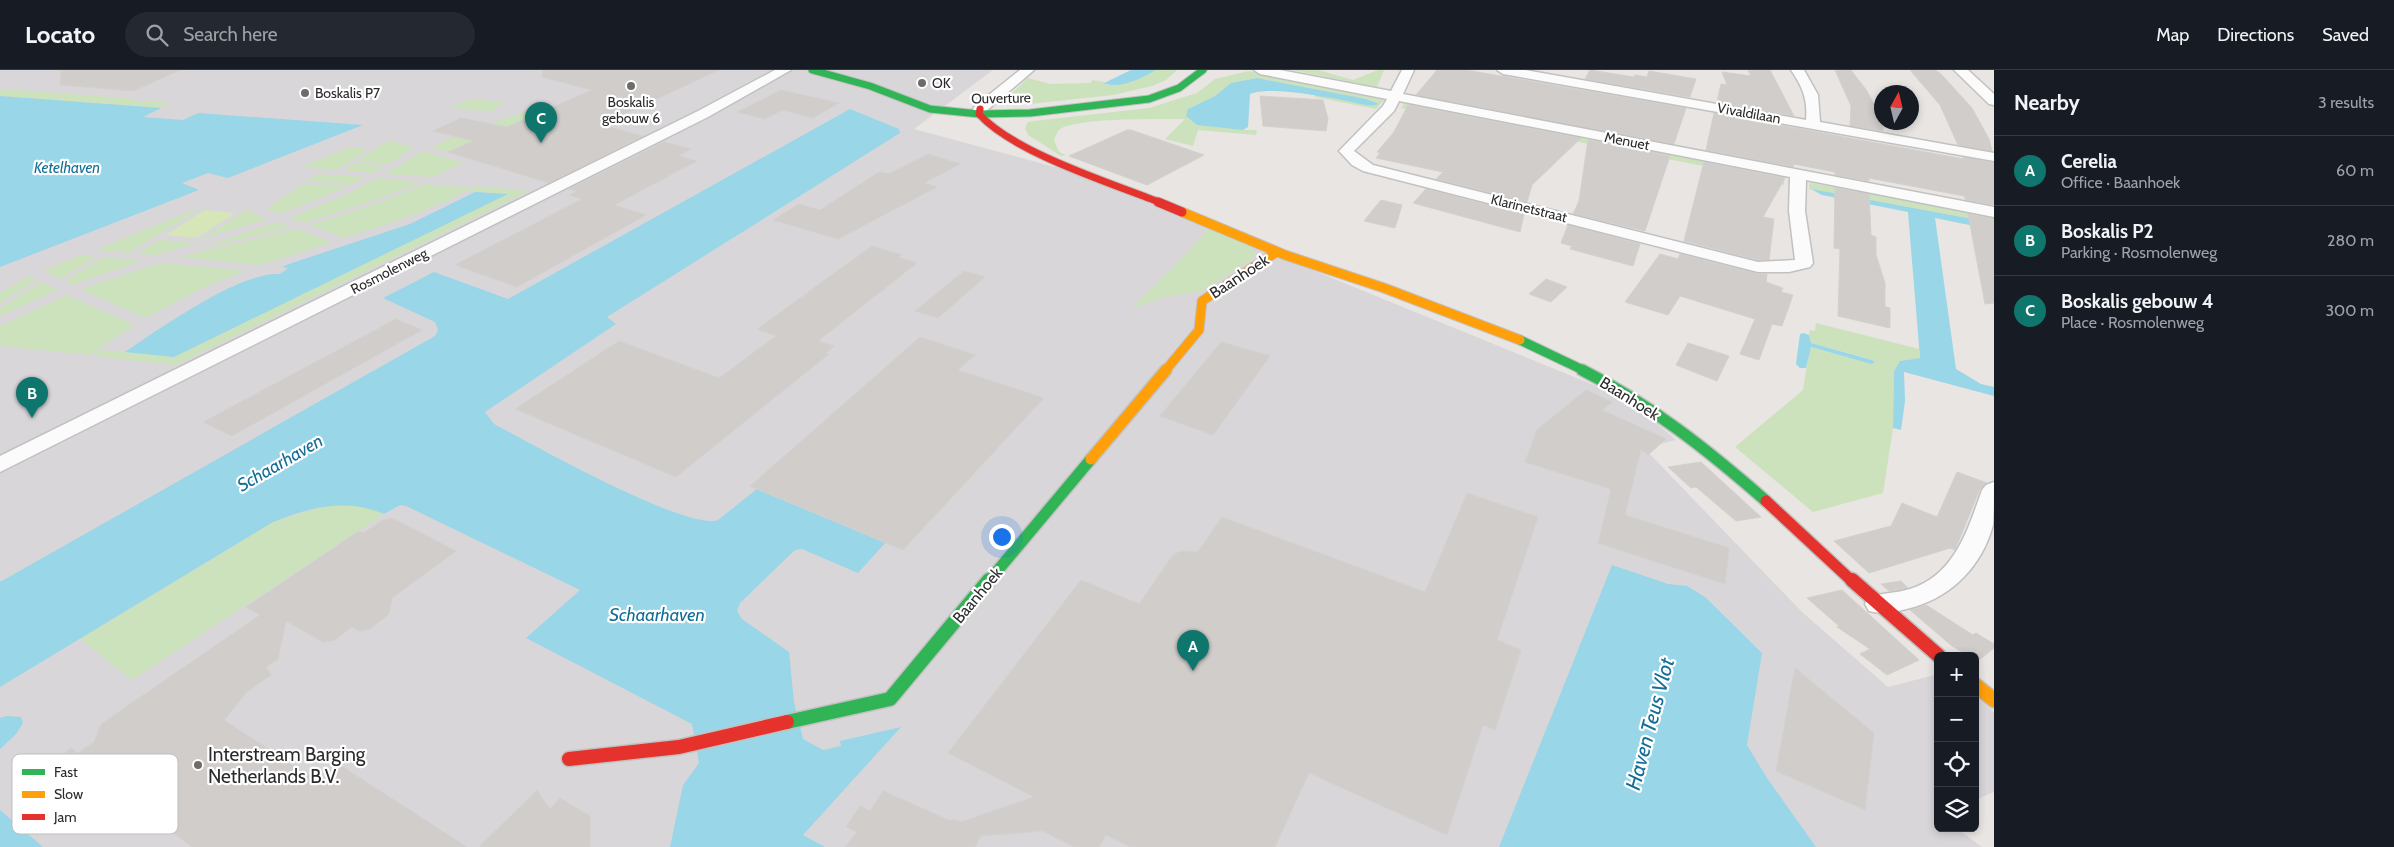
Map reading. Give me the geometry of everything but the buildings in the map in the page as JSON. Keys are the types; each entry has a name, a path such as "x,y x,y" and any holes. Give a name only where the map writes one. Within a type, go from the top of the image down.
{"street":[{"name":"Ouverture","path":"812,70 870,86 917,103 979,112 1030,113 1149,100 1180,88 1203,70"},
{"path":"979,112 1028,70"},
{"path":"1203,70 1214,70"},
{"name":"Menuet","path":"1260,70 1994,212"},
{"path":"1396,96 1408,70"},
{"name":"Vivaldilaan","path":"1503,70 1994,157"},
{"path":"1797,70 1803,76 1814,100 1813,124"},
{"path":"1960,70 1994,101"},
{"name":"Rosmolenweg","path":"0,465 703,114 781,72"},
{"name":"Ouverture","path":"979,112 1136,94 1167,83 1180,72"},
{"name":"Klarinetstraat","path":"1396,96 1389,108 1346,151 1357,162 1368,168 1758,267 1789,267 1804,263 1797,211 1798,174"},
{"name":"Baanhoek","path":"979,112 987,124 1034,152 1251,240 1275,253 1343,274 1502,333 1568,362 1619,388 1682,431 1734,472 1934,653"},
{"name":"Baanhoek","path":"569,759 679,747 890,699 1199,330 1202,300 1275,253"},
{"path":"1878,604 1924,594 1947,580 1970,554 1994,490"},
{"path":"1979,688 1994,700"}],"shaded area":[{"path":"0,70 993,70 914,129 1070,171 1628,399 1676,440 1644,448 1802,612 1888,687 1934,675 1934,832 1961,832 1982,847 0,847"},
{"path":"1979,699 1994,712 1994,792 1979,798"}],"green space":[{"path":"1155,70 1177,70 1166,80 1152,86 1113,95 1030,104 1012,93 1028,78 1050,84 1090,83 1093,80 1104,82 1108,85 1132,81"},
{"path":"1292,70 1318,70 1353,80 1378,70 1384,70 1377,87"},
{"path":"1249,71 1384,100 1376,109 1315,97 1314,94 1367,105 1374,103 1373,101 1257,78 1231,83 1215,96 1188,109 1243,130 1257,130 1256,135 1198,130 1193,146 1165,139 1185,119 1099,121 1067,126 1059,130 1054,140 1059,152 1066,155 1061,156 1028,135 1025,128 1028,122 1034,121 1149,108 1197,93 1215,79"},
{"path":"0,89 170,103 161,108 0,96"},
{"path":"470,99 505,102 492,111 449,108"},
{"path":"1411,103 1771,172 1784,179 1784,185 1766,178 1401,108 1404,104"},
{"path":"543,106 575,115 571,117 545,110 448,152 431,147 475,128"},
{"path":"389,140 414,148 388,164 357,161"},
{"path":"350,147 368,149 338,170 301,167"},
{"path":"423,151 464,163 432,177 385,174"},
{"path":"354,163 385,166 373,173 344,170"},
{"path":"318,174 365,177 351,185 307,181"},
{"path":"377,178 422,182 381,198 304,223 289,218 345,195"},
{"path":"303,184 347,187 280,214 266,209"},
{"path":"425,184 472,188 413,215 345,238 310,225 373,205"},
{"path":"1809,184 1994,215 1994,223 1809,189"},
{"path":"478,186 529,191 176,365 93,356 101,350 174,357 507,194 469,191"},
{"path":"529,194 528,196 184,364"},
{"path":"193,210 197,211 129,253 95,250"},
{"path":"205,210 235,213 197,238 166,235"},
{"path":"246,210 268,219 202,239"},
{"path":"277,222 291,227 191,251"},
{"path":"1210,224 1249,244 1255,253 1250,260 1202,291 1164,297 1131,309 1204,235"},
{"path":"297,229 332,242 261,265 178,257"},
{"path":"159,240 196,243 157,255 137,254"},
{"path":"81,255 96,257 60,279 43,271"},
{"path":"104,257 141,261 73,285 65,281"},
{"path":"160,263 245,271 207,286 145,318 81,289"},
{"path":"29,276 37,280 0,303 0,293"},
{"path":"42,282 58,290 0,316 0,308"},
{"path":"67,295 103,311 99,313 106,312 134,325 90,355 0,346 0,326"},
{"path":"1816,323 1919,349 1920,358 1900,361 1894,371 1893,428 1883,493 1813,512 1735,447 1803,390 1810,347 1871,364 1875,363 1870,359 1811,343 1810,330 1815,331"},
{"path":"350,505 371,508 384,514 132,680 80,639 273,522 324,506"}],"water":[{"path":"1131,70 1155,70 1123,84 1109,85 1104,83"},
{"path":"1257,78 1366,99 1379,104 1366,105 1308,94 1269,91 1250,94 1248,127 1243,130 1197,125 1186,116 1188,109 1215,96 1231,83"},
{"name":"Ketelhaven","path":"0,96 161,108 143,117 183,120 198,113 363,125 228,178 208,173 182,183 199,190 0,267"},
{"name":"Schaarhaven","path":"850,109 899,129 900,133 607,317 616,324 485,412 494,424 540,449 608,483 675,512 701,520 718,520 757,489 886,542 858,573 802,549 795,550 740,603 737,611 742,619 789,652 794,702 803,739 823,750 841,746 840,741 901,727 803,835 825,847 670,847 683,785 699,763 692,724 526,638 580,590 406,506 400,505 384,514 356,506 328,506 301,512 273,522 0,687 0,582 435,336 438,330 435,322 383,298 434,272 508,299"},
{"path":"1811,189 1994,223 1994,230 1935,218 1956,369 1981,384 1994,387 1994,396 1904,372 1905,401 1901,430 1893,428 1894,371 1900,361 1920,358 1908,212 1822,195"},
{"path":"475,192 508,194 174,357 125,352 179,316 223,291 264,276 280,274 288,268 282,267 289,264 410,224"},
{"path":"1800,334 1809,335 1811,343 1872,360 1875,363 1871,364 1811,347 1806,368 1800,368 1796,364"},
{"name":"Haven Teus Vlot","path":"1612,565 1668,584 1687,586 1705,597 1762,653 1747,745 1767,778 1816,847 1499,847"},
{"path":"6,716 21,717 23,723 16,734 0,749 0,718"},
{"path":"0,810 12,820 12,834 28,834 43,847 0,847"}],"traffic: fast":[{"path":"812,70 870,86 930,109 979,114 1030,113 1149,99 1179,88 1203,70"},
{"path":"1520,340 1588,373 1650,410 1708,452 1766,501"},
{"path":"787,722 890,699 1091,459"}],"traffic: slow":[{"path":"1182,212 1285,255 1384,288 1520,340"},
{"path":"1091,459 1199,330 1202,301 1275,253"},
{"path":"1979,688 1994,700"}],"traffic: jam":[{"path":"980,109 979,114 987,123 1034,152 1182,212"},
{"path":"1766,501 1860,588 1934,652"},
{"path":"569,759 679,747 787,722"}],"place":[{"name":"OK","path":"922,83"},
{"name":"Boskalis gebouw 6","path":"631,86"},
{"name":"Boskalis P7","path":"305,93"},
{"name":"Boskalis gebouw 4","path":"541,143"},
{"name":"Boskalis P2","path":"32,418"},
{"name":"Cerelia","path":"1193,671"},
{"name":"Interstream Barging Netherlands B.V.","path":"198,765"}]}
